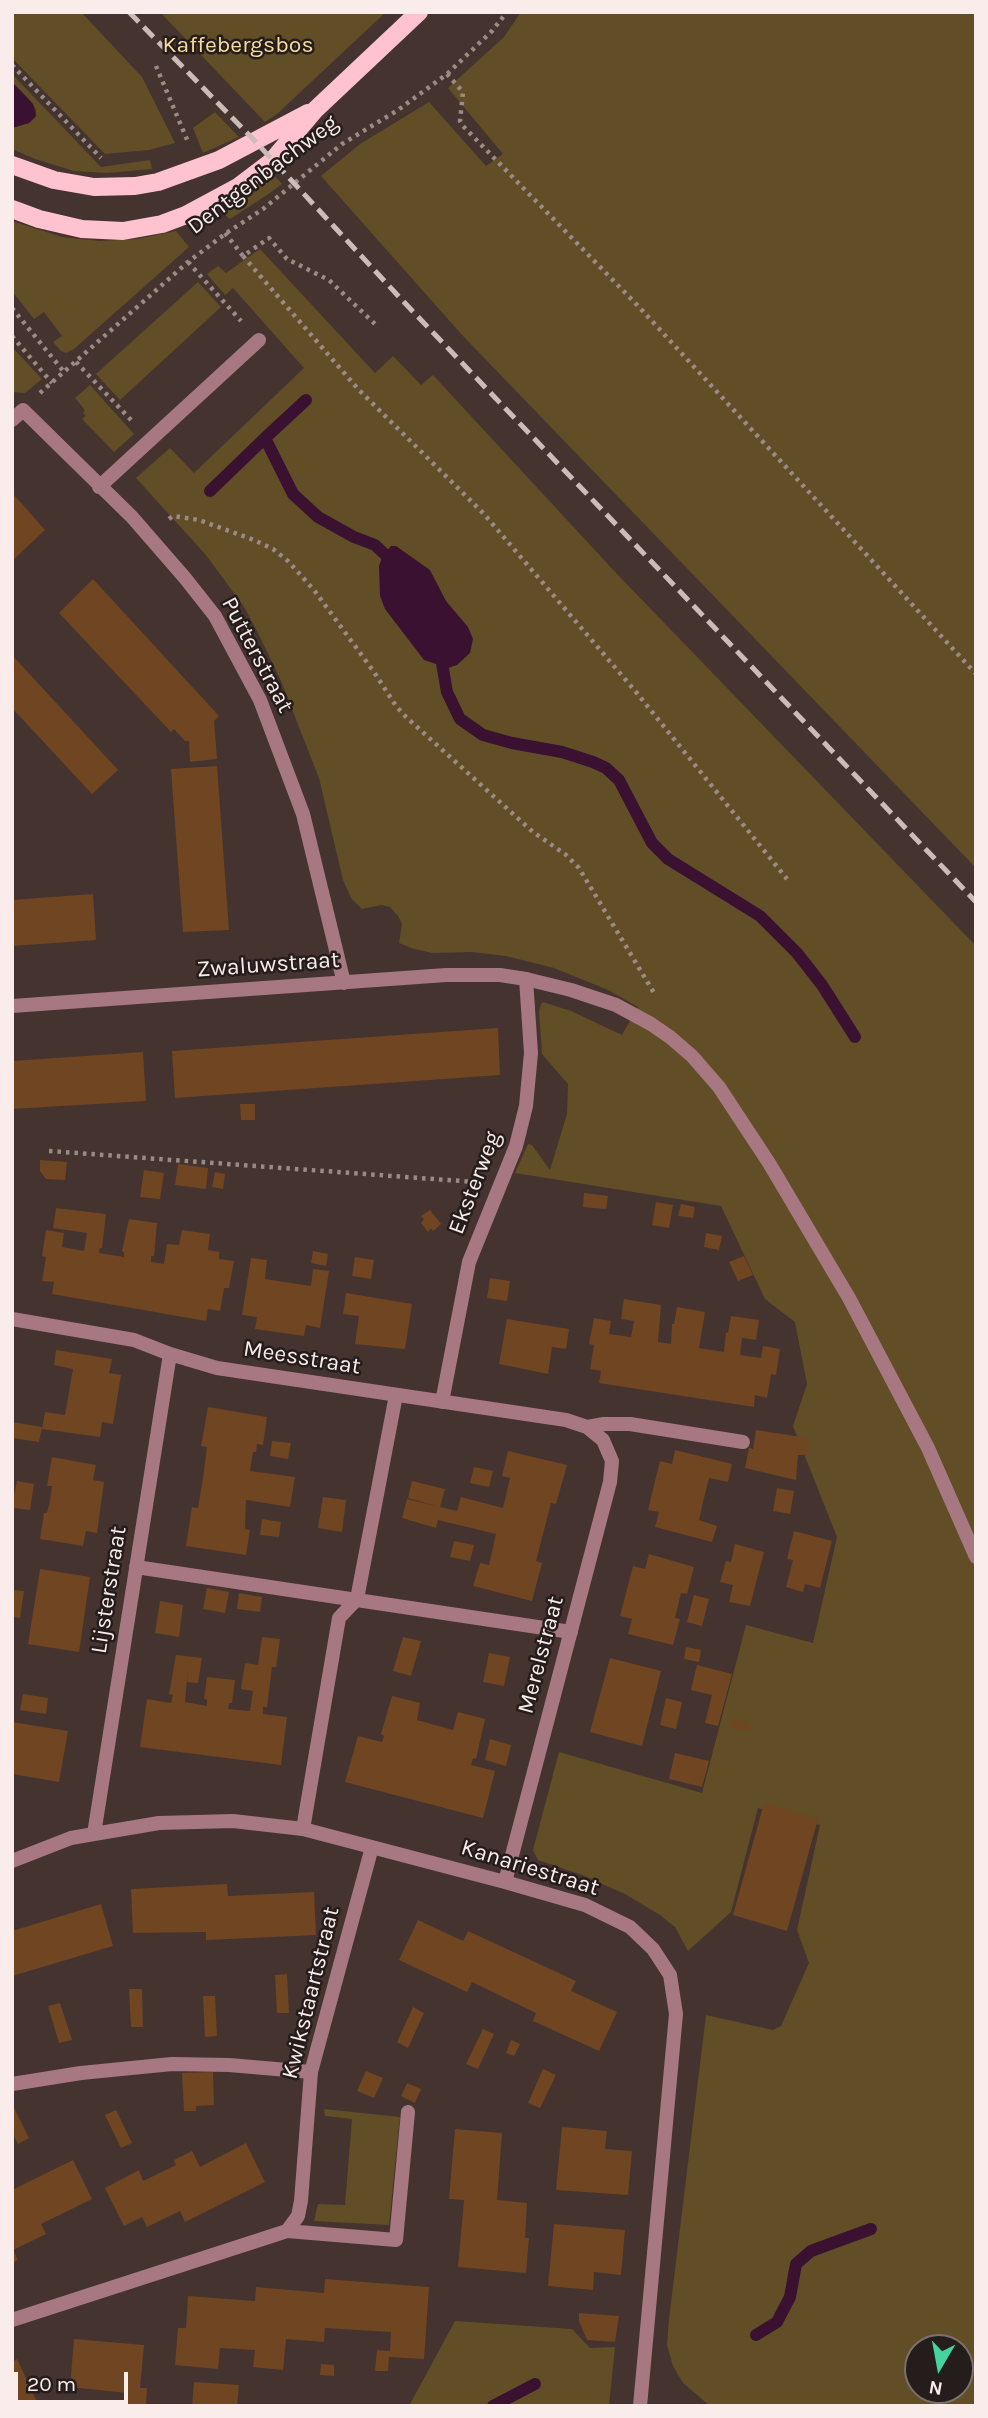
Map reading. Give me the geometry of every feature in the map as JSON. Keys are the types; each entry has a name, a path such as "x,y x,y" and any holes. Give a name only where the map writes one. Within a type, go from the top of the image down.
{"main road":[{"name":"Dentgenbachweg","path":"315,110 419,12"},
{"path":"12,165 54,180 94,187 158,183 219,160 315,110"},
{"path":"12,209 39,219 82,229 123,231 162,224 202,208 238,187 271,162 315,110"}],"street":[{"path":"99,486 259,340"},
{"name":"Putterstraat","path":"17,415 132,517 186,578 215,616 260,700 303,814 344,983"},
{"name":"Zwaluwstraat","path":"12,1006 446,975 500,975 559,986 616,1005 651,1024 692,1056 719,1087 769,1163 849,1298 928,1448 976,1557"},
{"name":"Eksterweg","path":"442,1402 469,1262 516,1146 529,1089 531,1053 526,979"},
{"name":"Meesstraat","path":"12,1319 134,1340 217,1368 566,1420 587,1427 603,1440"},
{"name":"Lijsterstraat","path":"94,1834 170,1354"},
{"path":"303,1829 339,1618 357,1599 396,1395"},
{"name":"Meesstraat","path":"587,1427 630,1424 743,1442"},
{"name":"Merelstraat","path":"505,1882 610,1482 612,1461 603,1440"},
{"path":"136,1567 571,1632"},
{"name":"Kanariestraat","path":"12,1861 71,1838 159,1823 233,1821 303,1829 505,1882 585,1905 630,1927 653,1949 670,1975 676,2014 640,2406"},
{"name":"Kwikstaartstraat","path":"287,2231 298,2217 301,2202 311,2072 372,1847"},
{"path":"12,2084 81,2073 172,2064 229,2065 311,2072"},
{"path":"12,2320 287,2231 396,2239 408,2112"}],"path":[{"name":"Dentgenbachweg","path":"12,335 52,383 188,262 263,209 342,144 398,110 447,74 492,32 507,12"},
{"path":"12,65 100,157 107,160"},
{"path":"156,66 189,145"},
{"path":"447,74 463,92 460,121 462,125 640,308 976,674"},
{"path":"202,208 358,389 484,514 636,692 787,879"},
{"path":"243,256 269,238 287,260 329,280 377,326"},
{"path":"188,262 221,299"},
{"path":"12,308 64,372"},
{"path":"76,362 149,439"},
{"path":"147,534 173,516 199,520 254,540 288,561 314,590 406,717 533,832 565,854 579,868 656,998 656,1012 651,1024"},
{"path":"49,1152 501,1184"}],"green space":[{"path":"12,12 81,12 142,77 175,143 149,150 105,154 12,58"},
{"name":"Kaffebergsbos","path":"160,12 386,12 277,114 265,122"},
{"path":"521,12 976,12 976,868 463,336 321,176 360,144 429,102 486,166 503,154 448,88 504,37"},
{"path":"12,74 101,167 150,160 152,169 107,173 74,171 12,149 12,128 29,123 36,116 36,109 12,82"},
{"path":"215,112 239,137 203,153 193,128"},
{"path":"273,174 282,184 230,219 222,212 222,209"},
{"path":"12,221 62,237 100,241 137,239 176,231 189,247 74,349 66,353 53,342 62,336 44,312 34,319 12,291"},
{"path":"260,249 375,373 393,356 421,385 433,375 617,574 976,946 976,2406 710,2406 683,2383 673,2366 667,2345 669,2319 706,2015 773,2030 781,2026 809,1963 797,1930 820,1825 758,1808 731,1912 688,1951 675,1927 660,1915 625,1894 538,1860 533,1850 559,1752 702,1793 746,1625 813,1643 837,1537 793,1426 807,1384 795,1322 765,1299 721,1206 515,1173 528,1144 532,1145 550,1170 567,1114 568,1084 542,1054 539,1011 541,1004 543,1002 571,1011 622,1035 638,1007 608,990 554,968 506,956 472,952 432,953 411,948 399,943 402,924 390,907 381,905 362,909 351,898 343,880 319,778 281,681 258,633 244,607 206,555 136,478 170,448 194,473 304,368 233,288 225,295 207,274 218,266 226,273"},
{"path":"198,282 221,307 120,400 96,374"},
{"path":"12,347 42,379 25,393 12,392"},
{"path":"90,385 134,434 114,452 82,419 86,416 83,413 85,410 75,398"},
{"path":"324,2109 400,2117 389,2225 314,2221 318,2204 345,2205 352,2119 325,2116"},
{"path":"455,2321 572,2329 590,2348 615,2347 609,2406 409,2406"}],"shaded area":[{"path":"12,82 33,104 36,116 29,123 12,128"},
{"path":"391,546 396,546 430,570 446,601 468,627 473,639 470,653 457,665 448,668 424,660 385,609 380,596 379,566"}],"building":[{"path":"14,495 45,530 12,561 12,497"},
{"path":"93,579 219,716 214,721 217,759 190,762 189,741 185,741 174,729 171,732 59,613"},
{"path":"12,655 118,770 92,794 12,708"},
{"path":"217,766 229,930 183,932 171,769"},
{"path":"93,894 96,940 12,946 12,900"},
{"path":"498,1028 500,1075 175,1098 172,1051"},
{"path":"143,1052 146,1101 12,1109 12,1061"},
{"path":"240,1104 255,1104 255,1120 241,1120"},
{"path":"40,1160 67,1162 65,1180 46,1179 40,1171"},
{"path":"178,1164 208,1168 206,1189 175,1185"},
{"path":"144,1170 164,1173 160,1199 140,1197"},
{"path":"215,1172 225,1174 223,1189 212,1187"},
{"path":"584,1193 608,1196 606,1209 583,1207"},
{"path":"656,1202 673,1205 669,1228 652,1225"},
{"path":"681,1204 695,1207 693,1218 678,1216"},
{"path":"56,1208 106,1214 99,1253 124,1257 122,1251 129,1219 157,1223 151,1262 164,1264 167,1244 179,1245 182,1230 210,1234 208,1250 219,1252 219,1259 234,1261 229,1288 224,1288 220,1311 208,1309 206,1321 52,1294 54,1282 42,1281 46,1257 42,1256 46,1230 64,1233 62,1247 84,1251 87,1233 53,1228"},
{"path":"430,1210 441,1224 428,1232 421,1223 424,1219 421,1216"},
{"path":"706,1233 722,1236 719,1250 704,1247"},
{"path":"313,1251 328,1254 326,1266 311,1263"},
{"path":"744,1256 753,1275 738,1281 729,1262"},
{"path":"355,1257 374,1260 371,1279 352,1276"},
{"path":"251,1258 267,1260 265,1279 311,1286 313,1269 329,1271 320,1328 306,1325 304,1336 255,1329 257,1317 242,1315"},
{"path":"490,1278 510,1281 507,1301 487,1298"},
{"path":"346,1293 412,1304 405,1349 355,1344 359,1316 343,1314"},
{"path":"624,1299 661,1305 658,1342 671,1344 672,1324 677,1307 705,1312 699,1348 724,1352 731,1316 759,1320 756,1340 742,1338 740,1355 761,1358 763,1346 780,1349 776,1375 771,1374 767,1398 755,1395 754,1407 599,1383 601,1371 590,1369 594,1345 589,1344 594,1318 611,1321 609,1334 631,1337 634,1321 621,1319"},
{"path":"507,1319 569,1329 566,1349 552,1347 548,1374 499,1364"},
{"path":"56,1350 112,1359 109,1373 121,1375 113,1424 102,1422 100,1437 42,1429 45,1412 65,1415 73,1369 54,1365"},
{"path":"208,1407 267,1417 263,1445 257,1444 256,1452 253,1452 250,1471 295,1477 290,1507 246,1500 245,1529 250,1530 246,1555 186,1546 192,1507 198,1508 203,1478 207,1447 201,1446"},
{"path":"12,1422 42,1427 39,1442 12,1438"},
{"path":"756,1430 808,1438 809,1455 798,1455 796,1480 745,1468 749,1448 753,1449"},
{"path":"272,1441 291,1443 288,1459 270,1456"},
{"path":"675,1450 732,1464 728,1482 709,1478 699,1520 717,1526 712,1542 655,1527 659,1512 648,1510 660,1461 672,1464"},
{"path":"508,1451 567,1465 556,1504 551,1503 536,1561 542,1563 532,1601 473,1586 480,1563 489,1565 496,1534 438,1520 436,1528 402,1518 407,1499 457,1511 461,1497 503,1508 510,1478 502,1476"},
{"path":"52,1457 96,1465 93,1480 104,1482 97,1533 86,1531 83,1546 40,1539 44,1513 47,1513 50,1500 52,1486 47,1486"},
{"path":"474,1467 493,1471 489,1487 470,1483"},
{"path":"17,1481 34,1484 30,1510 13,1508 12,1494 14,1495"},
{"path":"412,1481 445,1489 440,1507 408,1498"},
{"path":"777,1488 794,1491 790,1514 773,1511"},
{"path":"323,1497 346,1500 342,1532 318,1528"},
{"path":"262,1519 281,1522 279,1537 260,1535"},
{"path":"794,1531 832,1541 820,1588 805,1584 803,1592 786,1587 793,1560 787,1559"},
{"path":"454,1541 474,1545 470,1561 450,1557"},
{"path":"735,1544 764,1552 750,1606 729,1602 733,1585 720,1582 726,1561 731,1562"},
{"path":"649,1554 694,1567 687,1594 681,1593 675,1618 680,1619 673,1645 628,1634 632,1619 620,1616 633,1566 645,1569"},
{"path":"40,1569 90,1577 79,1652 28,1644"},
{"path":"207,1588 229,1592 225,1613 203,1609"},
{"path":"12,1590 24,1591 20,1618 12,1617"},
{"path":"239,1593 262,1597 260,1612 237,1609"},
{"path":"694,1595 709,1599 702,1626 687,1622"},
{"path":"160,1601 183,1605 179,1637 155,1633"},
{"path":"262,1637 280,1639 276,1667 272,1667 267,1707 263,1707 263,1714 287,1717 281,1765 140,1747 147,1699 171,1703 173,1695 169,1694 176,1655 202,1658 198,1683 187,1682 188,1666 185,1702 207,1706 207,1700 204,1699 207,1677 235,1680 232,1703 229,1703 228,1709 250,1711 253,1691 241,1689 245,1663 258,1665"},
{"path":"403,1637 421,1641 411,1676 393,1671"},
{"path":"686,1647 701,1650 699,1662 684,1659"},
{"path":"489,1653 510,1657 504,1686 483,1682"},
{"path":"610,1658 661,1671 642,1746 590,1732"},
{"path":"697,1665 732,1674 718,1726 705,1723 712,1695 691,1690"},
{"path":"23,1694 48,1698 46,1714 20,1710"},
{"path":"392,1696 420,1703 417,1720 453,1730 458,1712 485,1719 476,1759 473,1758 471,1765 495,1771 483,1818 345,1782 358,1736 382,1742 384,1736 381,1734"},
{"path":"666,1698 682,1702 676,1729 660,1725"},
{"path":"733,1718 750,1723 748,1732 731,1728"},
{"path":"12,1722 68,1731 59,1782 12,1774"},
{"path":"490,1739 511,1745 506,1766 485,1760"},
{"path":"675,1753 709,1761 702,1787 669,1779"},
{"path":"764,1803 818,1819 787,1931 733,1915"},
{"path":"227,1884 228,1896 314,1892 316,1935 206,1940 206,1932 133,1933 131,1889"},
{"path":"101,1904 113,1946 12,1976 12,1931"},
{"path":"418,1920 463,1941 468,1931 576,1981 571,1991 617,2012 599,2051 533,2021 536,2013 472,1982 467,1992 399,1960"},
{"path":"287,1974 289,2013 277,2013 275,1975"},
{"path":"129,1989 142,1989 143,2027 131,2027"},
{"path":"203,1996 215,1996 217,2036 205,2037"},
{"path":"60,2003 72,2040 59,2043 48,2006"},
{"path":"413,2007 424,2013 408,2048 397,2042"},
{"path":"483,2029 494,2034 478,2069 466,2064"},
{"path":"511,2040 520,2044 514,2056 506,2053"},
{"path":"543,2069 556,2075 540,2108 528,2103"},
{"path":"366,2071 383,2078 374,2098 357,2091"},
{"path":"213,2072 214,2105 196,2106 196,2111 184,2111 182,2073"},
{"path":"407,2083 421,2089 415,2103 401,2096"},
{"path":"12,2104 29,2138 18,2144 12,2132"},
{"path":"116,2110 132,2143 121,2148 105,2115"},
{"path":"562,2127 607,2131 605,2149 632,2151 628,2195 556,2190"},
{"path":"455,2129 502,2133 497,2200 527,2203 525,2238 529,2238 526,2273 458,2267 464,2200 449,2199"},
{"path":"246,2143 265,2182 185,2222 180,2211 147,2227 142,2217 124,2226 105,2188 139,2170 143,2181 176,2165 174,2160 192,2151 200,2167"},
{"path":"73,2160 92,2199 41,2224 46,2234 13,2250 18,2260 12,2263 12,2190"},
{"path":"554,2224 625,2230 621,2275 594,2272 593,2290 548,2286"},
{"path":"325,2279 429,2287 424,2359 389,2357 388,2371 375,2371 377,2350 390,2351 391,2332 325,2328 324,2342 286,2339 283,2370 253,2367 255,2350 220,2348 218,2369 175,2365 178,2328 186,2328 188,2296 255,2301 256,2287 324,2293"},
{"path":"579,2313 619,2316 615,2342 587,2340 579,2321"},
{"path":"74,2339 144,2345 140,2388 147,2388 146,2406 126,2406 127,2393 70,2387"},
{"path":"17,2359 38,2404 34,2406 12,2406 12,2362"},
{"path":"321,2364 334,2365 334,2376 320,2375"},
{"path":"194,2382 239,2385 237,2406 192,2406"}],"waterway":[{"path":"265,438 306,400"},
{"path":"210,491 265,438 293,494 318,517 375,545 396,565"},
{"path":"440,652 447,692 460,719 483,735 562,752 606,768 619,780 652,843 668,859 760,916 797,953 822,985 855,1037"},
{"path":"756,2335 777,2322 790,2297 796,2264 811,2251 871,2229"},
{"path":"493,2406 535,2384"}],"railway":[{"path":"129,12 254,140 402,300 976,902"}]}
